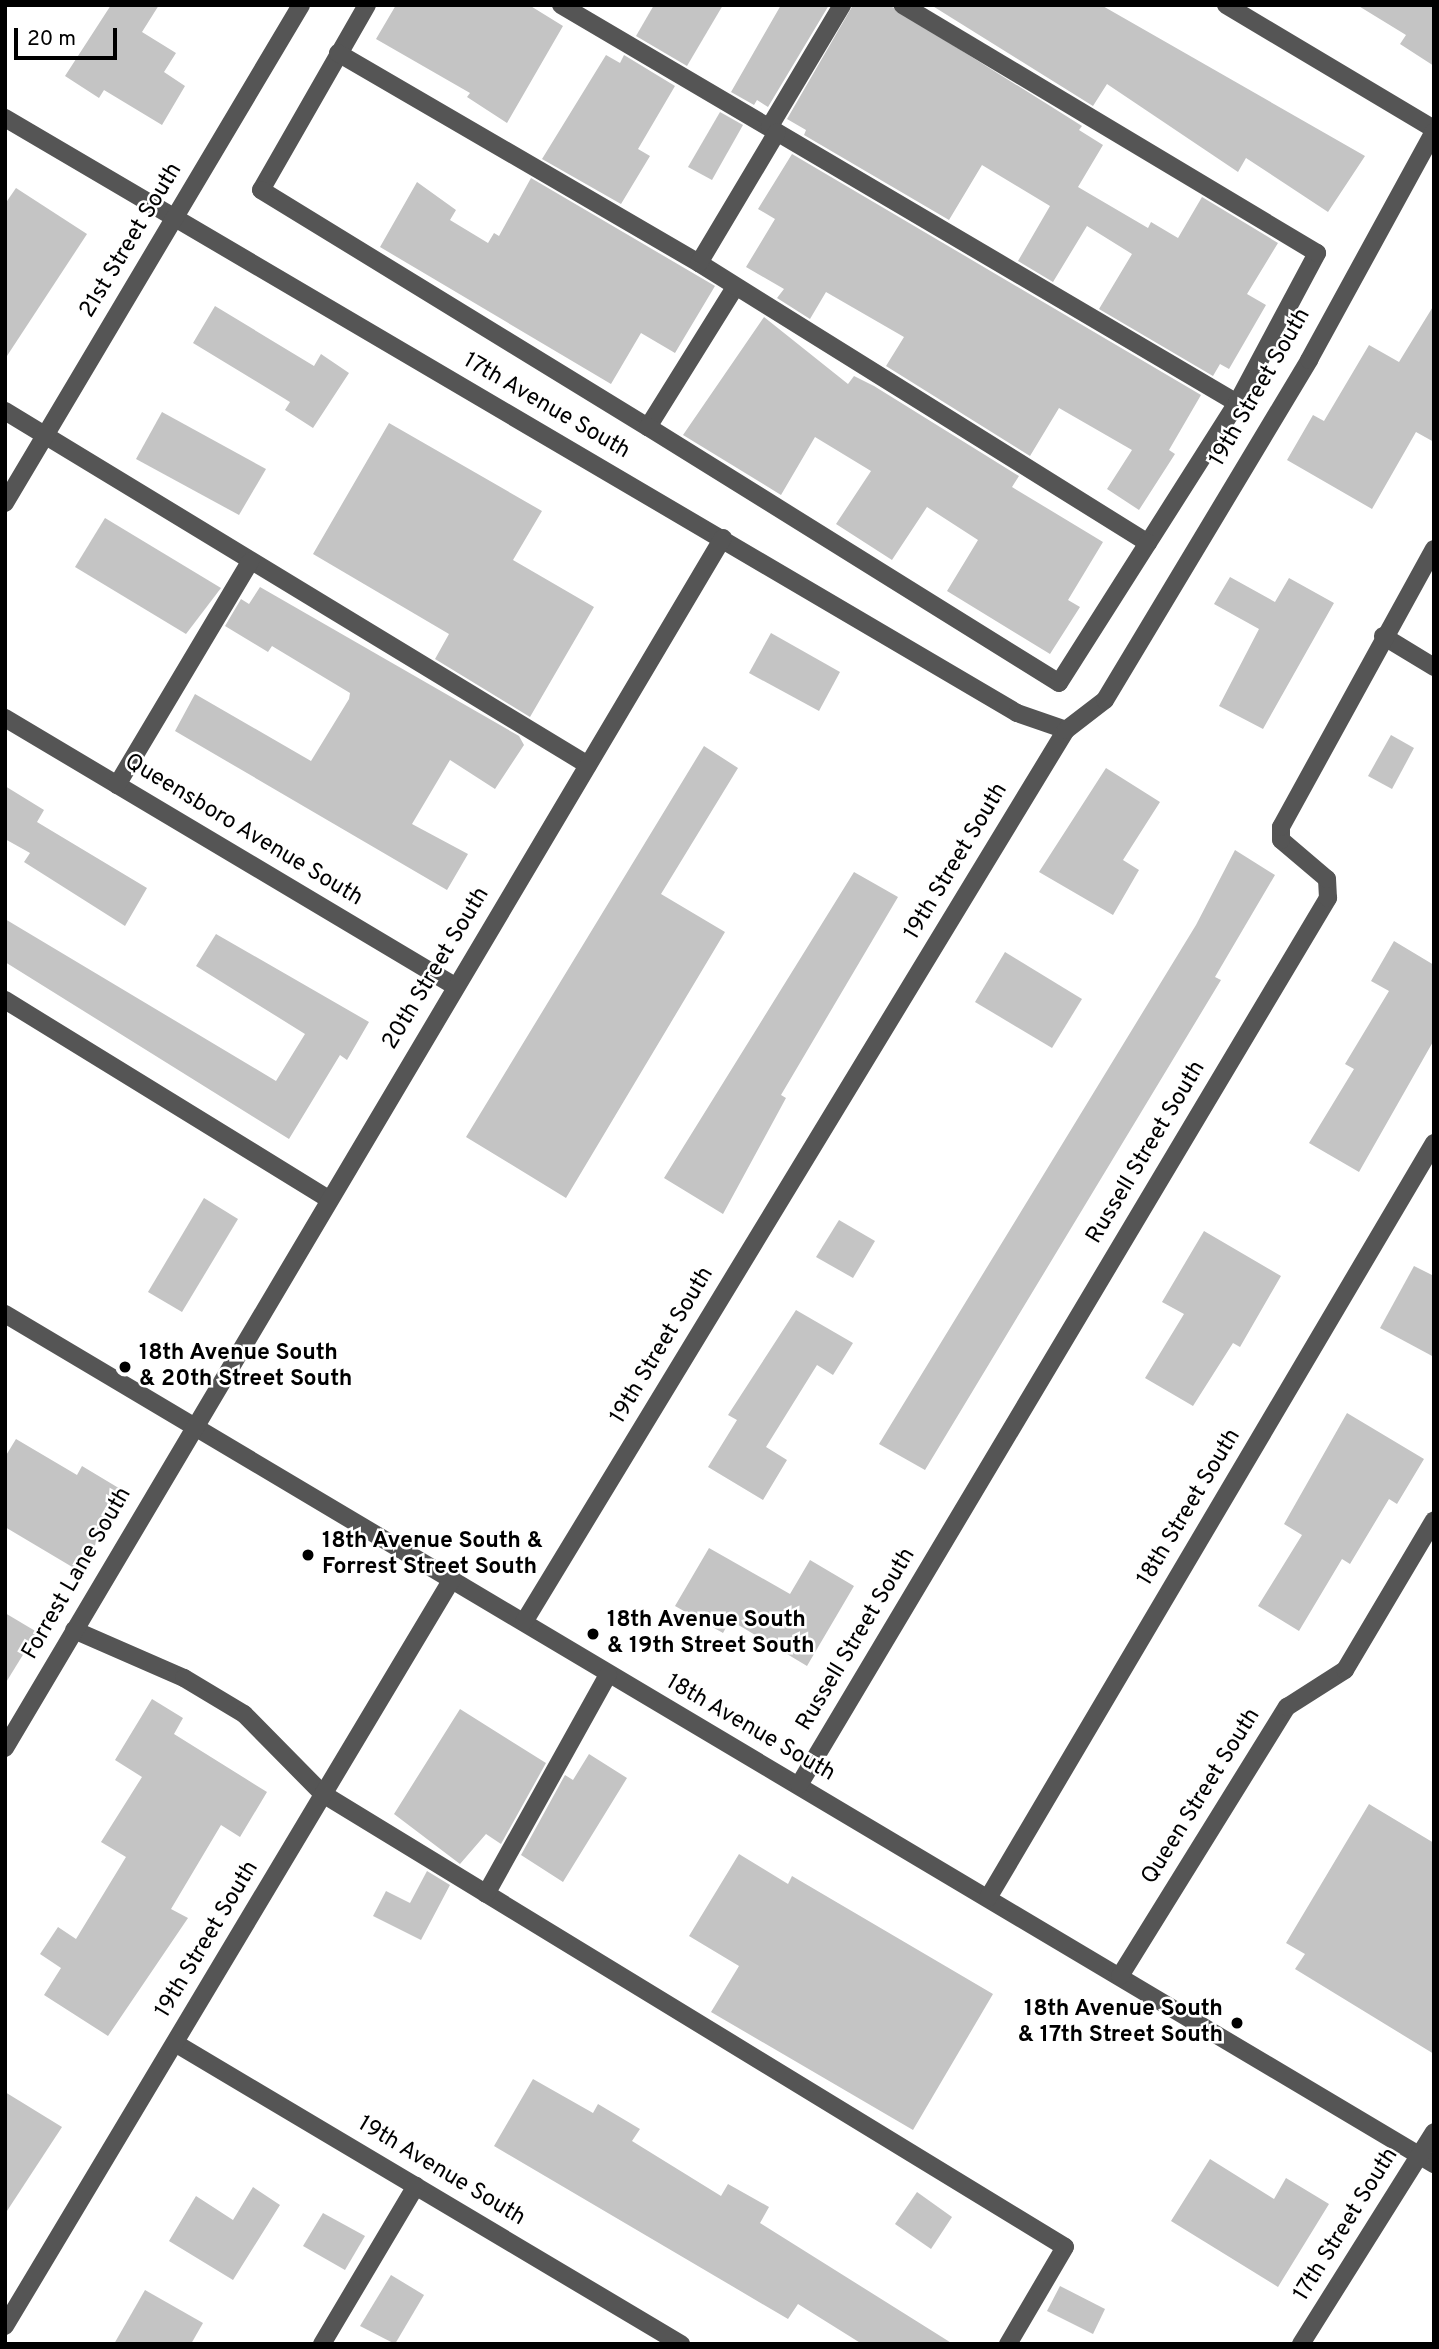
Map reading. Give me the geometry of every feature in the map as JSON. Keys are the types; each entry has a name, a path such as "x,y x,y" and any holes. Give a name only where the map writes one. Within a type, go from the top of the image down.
{"street":[{"name":"21st Street South","path":"5,502 301,5"},
{"path":"367,5 261,190 1059,683 1237,403 1317,253 902,5"},
{"path":"561,5 1237,403"},
{"path":"699,263 842,5"},
{"path":"1226,5 1434,131"},
{"path":"338,53 699,263 1148,543"},
{"name":"17th Avenue South","path":"5,118 1017,713 1066,730"},
{"name":"19th Street South","path":"524,1622 1066,730 1105,700 1308,360 1434,131"},
{"path":"648,427 735,287"},
{"path":"5,411 588,765"},
{"name":"20th Street South","path":"193,1425 723,538"},
{"name":"Russell Street South","path":"799,1785 1328,898 1327,880 1281,840 1281,827 1383,636 1434,549"},
{"path":"117,785 250,562"},
{"path":"1383,636 1434,667"},
{"name":"Queensboro Avenue South","path":"5,718 455,986"},
{"path":"5,1000 328,1199"},
{"name":"18th Street South","path":"988,1898 1434,1143"},
{"name":"18th Avenue South","path":"6,1315 1426,2160"},
{"name":"Forrest Lane South","path":"5,1748 193,1425"},
{"name":"Queen Street South","path":"1120,1976 1287,1707 1345,1670 1434,1520"},
{"name":"19th Street South","path":"5,2326 452,1579"},
{"path":"74,1630 184,1678 244,1714 323,1794 1065,2247 1008,2344"},
{"path":"486,1894 608,1675"},
{"name":"19th Avenue South","path":"175,2043 681,2344"},
{"name":"17th Street South","path":"1301,2344 1426,2160 1434,2132"},
{"path":"321,2344 416,2186"}],"building":[{"path":"111,5 159,5 142,32 176,53 164,72 185,86 162,125 104,90 99,98 65,76"},
{"path":"396,5 529,5 563,26 507,123 467,97 470,93 376,39"},
{"path":"654,5 723,5 687,66 636,36"},
{"path":"781,5 829,5 768,107 757,100 754,105 731,92"},
{"path":"853,5 889,5 1082,126 1079,130 1103,145 1078,187 1148,228 1151,222 1178,238 1202,197 1278,243 1247,294 1266,305 1229,369 1220,364 1213,376 1099,309 1132,254 1087,226 1053,282 1018,261 1050,206 982,165 949,220 804,135 806,130 787,119"},
{"path":"931,5 1101,5 1365,156 1328,212 1246,158 1238,172 1107,84 1093,106"},
{"path":"1357,5 1434,5 1434,66 1400,44 1406,35"},
{"path":"606,55 620,63 624,55 675,86 638,149 650,156 621,204 542,159"},
{"path":"720,112 743,125 712,180 688,167"},
{"path":"792,154 1201,395 1169,450 1175,454 1139,510 1107,489 1132,450 1059,408 1030,456 886,366 904,337 826,292 810,319 777,298 784,289 746,267 775,219 758,209"},
{"path":"531,178 715,286 675,353 641,333 611,384 380,247 417,182 456,210 450,220 488,243 494,233 499,236"},
{"path":"16,188 87,234 5,359 5,204"},
{"path":"1434,305 1434,442 1416,432 1372,509 1287,460 1313,415 1324,421 1369,345 1399,362"},
{"path":"215,306 314,366 321,354 349,373 313,428 285,410 290,402 193,343"},
{"path":"764,317 848,384 854,376 874,386 1019,476 1012,487 1103,542 1068,600 1080,607 1050,654 947,591 978,540 927,507 892,560 836,524 871,471 815,437 781,495 683,435"},
{"path":"162,412 266,469 239,515 136,459"},
{"path":"389,423 542,511 513,560 594,607 530,717 435,659 449,634 313,554"},
{"path":"105,518 221,588 186,634 75,567"},
{"path":"1230,577 1275,602 1289,578 1334,603 1263,729 1219,706 1259,629 1214,604"},
{"path":"260,587 519,736 524,745 495,789 450,760 412,824 468,854 447,890 175,731 195,694 311,761 349,699 350,693 272,646 268,652 225,626 241,599 249,604"},
{"path":"771,633 840,672 819,711 749,673"},
{"path":"1391,735 1414,748 1392,789 1368,776"},
{"path":"704,746 738,768 661,894 725,932 566,1198 466,1137"},
{"path":"1106,768 1160,802 1123,860 1139,870 1113,915 1039,872"},
{"path":"5,786 44,810 37,822 147,888 125,926 24,862 30,853 5,839"},
{"path":"1235,850 1275,875 1215,977 1221,980 925,1470 879,1444 1196,925"},
{"path":"854,872 898,897 781,1095 786,1098 723,1214 664,1178"},
{"path":"5,919 276,1081 305,1034 196,966 216,934 369,1022 347,1060 340,1055 289,1139 5,962"},
{"path":"1394,941 1434,965 1434,1040 1359,1172 1309,1143 1354,1069 1345,1064 1389,991 1371,981"},
{"path":"1005,952 1082,999 1052,1048 975,1002"},
{"path":"204,1198 238,1219 182,1312 148,1292"},
{"path":"839,1220 875,1241 853,1278 816,1257"},
{"path":"1204,1231 1281,1276 1240,1347 1233,1343 1193,1406 1145,1378 1184,1314 1162,1302"},
{"path":"1414,1266 1434,1276 1434,1357 1380,1328"},
{"path":"796,1310 853,1343 833,1375 817,1365 766,1447 787,1460 763,1500 708,1467 737,1420 728,1415"},
{"path":"1347,1413 1424,1459 1397,1504 1389,1499 1350,1564 1342,1559 1299,1631 1258,1606 1302,1535 1284,1524"},
{"path":"16,1439 77,1475 82,1466 127,1493 79,1571 5,1527 5,1457"},
{"path":"709,1548 790,1594 810,1560 854,1586 807,1666 730,1620 723,1633 675,1606"},
{"path":"5,1613 37,1632 5,1684"},
{"path":"152,1699 183,1718 174,1734 267,1792 240,1837 221,1825 171,1909 188,1918 108,2036 44,1995 61,1968 40,1954 58,1927 76,1939 126,1857 101,1842 142,1777 115,1760"},
{"path":"460,1709 546,1763 501,1844 486,1834 460,1864 394,1814"},
{"path":"589,1754 627,1778 563,1882 521,1855 565,1775 573,1780"},
{"path":"1369,1804 1434,1843 1434,2054 1295,1969 1305,1954 1286,1943"},
{"path":"739,1854 788,1884 792,1876 993,1994 913,2130 711,2012 739,1966 689,1936"},
{"path":"427,1871 450,1885 421,1940 373,1916 386,1891 410,1903"},
{"path":"533,2079 593,2113 598,2104 640,2129 632,2141 721,2196 728,2184 769,2207 760,2223 953,2344 862,2344 798,2304 788,2319 494,2146"},
{"path":"5,2092 62,2127 5,2214"},
{"path":"1210,2159 1274,2199 1286,2178 1329,2204 1278,2287 1171,2221"},
{"path":"253,2187 280,2205 233,2280 169,2241 196,2196 233,2220"},
{"path":"917,2192 952,2217 931,2249 895,2224"},
{"path":"323,2213 365,2236 345,2270 303,2246"},
{"path":"391,2275 424,2295 395,2344 360,2326"},
{"path":"1060,2286 1105,2309 1093,2334 1047,2311"},
{"path":"145,2290 203,2323 191,2344 114,2344"}],"place":[{"name":"18th Avenue South & 20th Street South","path":"125,1367"},
{"name":"18th Avenue South & Forrest Street South","path":"308,1555"},
{"name":"18th Avenue South & 19th Street South","path":"593,1634"},
{"name":"18th Avenue South & 17th Street South","path":"1237,2023"}]}
